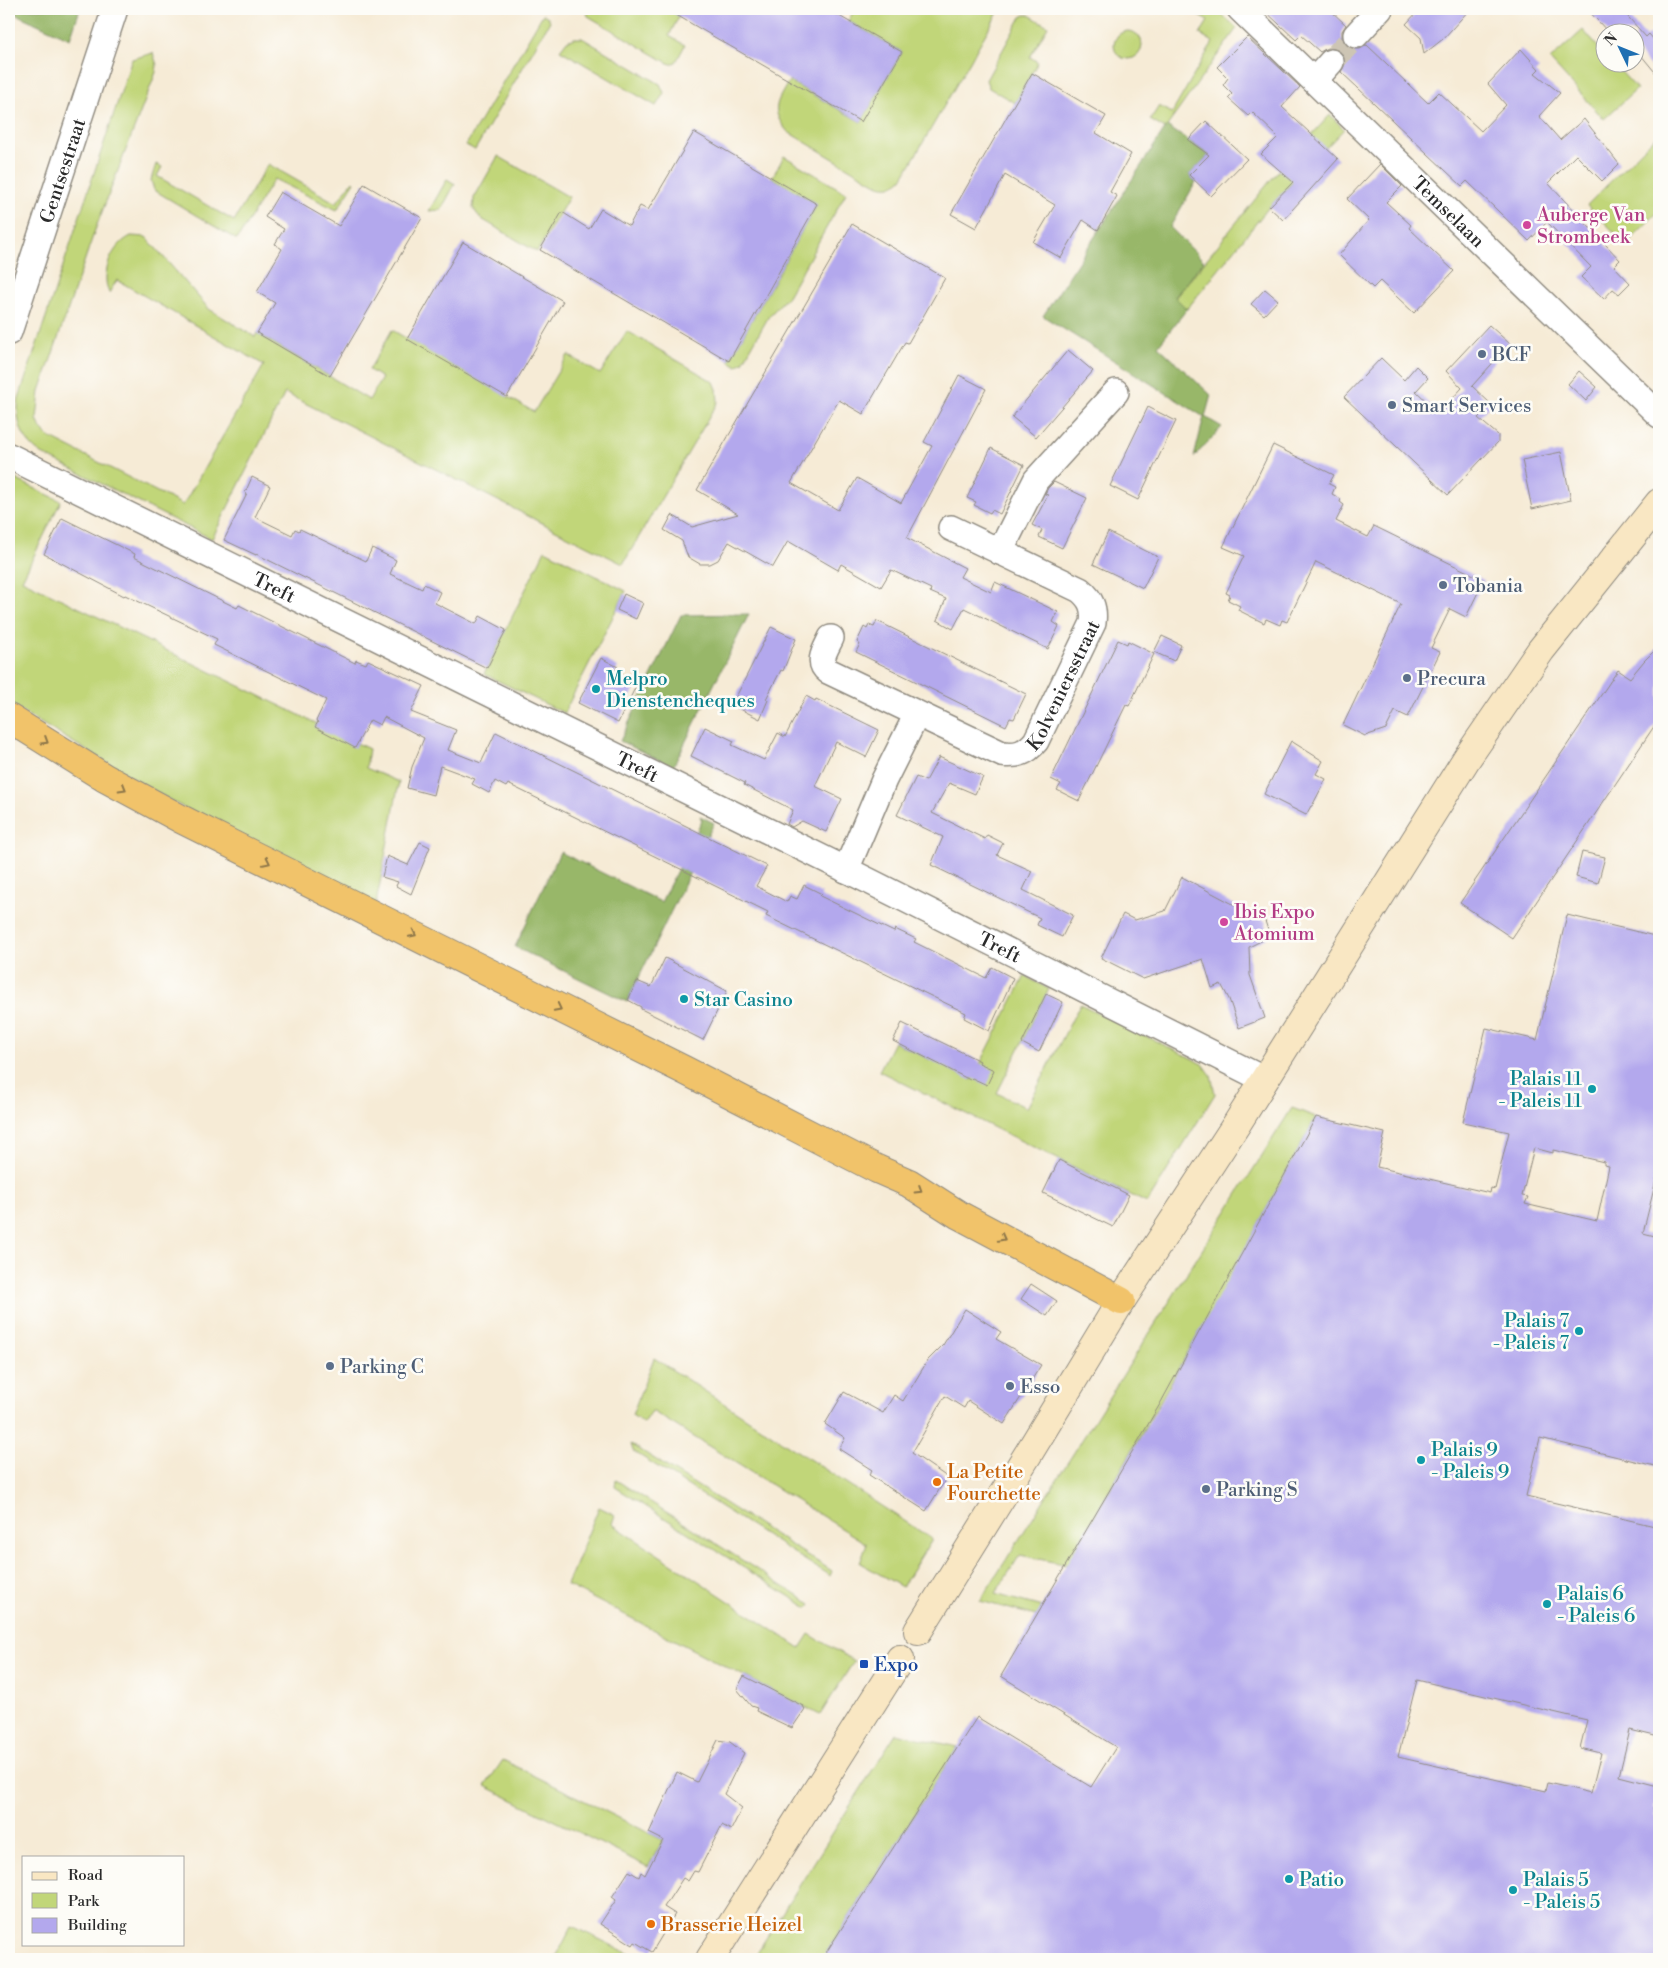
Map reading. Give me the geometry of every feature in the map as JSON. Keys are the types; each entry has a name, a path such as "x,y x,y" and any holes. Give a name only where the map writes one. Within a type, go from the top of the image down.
{"highway":[{"path":"9,718 105,778 155,806 675,1065 877,1170 909,1183 959,1215 1121,1301"}],"main road":[{"path":"918,1632 1121,1301 1265,1080 1390,880 1510,695 1541,650 1659,503"},
{"path":"710,1959 900,1659"}],"street":[{"name":"Gentsestraat","path":"9,332 115,9"},
{"name":"Temselaan","path":"1240,9 1323,71 1659,414"},
{"path":"1356,35 1380,9"},
{"path":"1000,552 1032,486 1039,476 1116,392"},
{"name":"Treft","path":"9,456 846,870 1265,1080"},
{"name":"Kolveniersstraat","path":"831,638 822,658 825,669 1002,754 1012,756 1030,748 1036,741 1093,623 1094,613 1087,596 1080,590 951,528"},
{"path":"846,870 884,780 917,714"}],"green space":[{"path":"9,9 80,9 70,39 9,11"},
{"path":"585,9 666,9 679,16 669,36 685,45 676,62 668,63 588,16"},
{"path":"855,9 1000,9 902,179 890,186 876,184 788,132 778,118 778,101 789,81 861,122 902,52 848,21"},
{"path":"1186,9 1216,9 1237,28 1165,129 1150,120 1159,106 1172,113 1213,42 1200,34 1208,21"},
{"path":"543,14 550,21 475,150 466,145"},
{"path":"1029,15 1048,26 1030,57 1038,62 1015,103 989,88 986,80 1021,17"},
{"path":"1583,30 1596,45 1596,72 1621,72 1637,89 1604,119 1550,60"},
{"path":"1128,31 1138,35 1142,45 1138,55 1128,59 1118,55 1114,45 1118,35"},
{"path":"574,38 582,38 660,84 664,93 656,106 560,50 567,41"},
{"path":"153,53 157,65 156,72 95,230 40,391 37,419 41,429 49,437 183,505 264,365 117,280 109,293 106,277 110,260 118,246 131,236 146,237 209,309 255,337 257,333 369,400 382,378 369,370 392,330 534,412 568,355 600,374 627,331 714,382 717,389 718,402 623,564 285,393 212,539 42,454 29,443 19,423 19,398 132,59"},
{"path":"1330,115 1344,129 1269,207 1187,309 1175,298 1279,170"},
{"path":"1167,126 1209,155 1189,175 1196,182 1170,227 1204,261 1175,297 1187,309 1158,346 1211,395 1205,417 1222,427 1194,457 1204,417 1043,316"},
{"path":"1656,136 1659,139 1659,211 1626,244 1587,205"},
{"path":"498,156 569,197 537,252 480,218 473,208 474,198"},
{"path":"784,156 846,193 788,296 769,316 743,362 737,366 729,361 817,204 772,178"},
{"path":"156,164 162,167 157,176 234,221 268,164 336,203 353,181 355,182 337,210 274,179 237,240 154,190 151,180"},
{"path":"447,179 455,184 441,210 429,211"},
{"path":"9,476 61,501 22,580 369,749 366,768 399,782 376,904 173,802 9,704"},
{"path":"545,550 626,591 564,713 484,674"},
{"path":"749,614 673,767 620,741 681,615"},
{"path":"700,816 714,823 627,1002 515,947 560,852 661,902 702,821"},
{"path":"1025,976 1049,989 997,1093 1027,1108 1080,1004 1203,1064 1211,1075 1215,1094 1147,1203 879,1071 894,1042 972,1080"},
{"path":"1292,1108 1316,1117 1212,1310 1067,1565 1020,1555 995,1594 1042,1607 1037,1616 980,1601"},
{"path":"654,1358 932,1539 902,1587 860,1563 867,1544 652,1411 644,1423 632,1415"},
{"path":"631,1444 832,1571 830,1576 633,1451"},
{"path":"616,1480 811,1604 808,1608 615,1487"},
{"path":"599,1507 615,1515 612,1524 800,1648 809,1634 854,1661 820,1715 567,1585"},
{"path":"896,1733 958,1747 822,1959 753,1959"},
{"path":"503,1760 663,1840 648,1867 485,1786"},
{"path":"572,1926 640,1959 555,1959"}],"building":[{"path":"666,9 827,9 902,52 861,122"},
{"path":"1263,9 1329,9 1346,25 1342,31 1342,39 1347,46 1352,49 1360,49 1367,45 1428,103 1439,92 1481,131 1506,105 1488,84 1521,49 1539,69 1535,73 1560,93 1539,116 1560,140 1584,119 1619,164 1602,181 1576,155 1548,183 1620,260 1614,266 1630,283 1619,294 1613,289 1604,299 1581,277 1591,267 1547,222 1529,241 1467,181 1462,186 1341,72 1345,64 1344,57 1340,51 1334,48 1327,48 1320,52 1301,35 1296,40"},
{"path":"1420,9 1470,9 1443,39 1424,54 1421,38 1406,24"},
{"path":"1587,9 1621,9 1633,22 1599,22"},
{"path":"1649,34 1659,46 1659,77 1646,61 1646,37"},
{"path":"1247,37 1300,87 1282,107 1338,159 1283,220 1269,207 1293,182 1261,154 1278,137 1252,112 1248,116 1228,98 1232,94 1223,85 1228,78 1217,67"},
{"path":"1032,73 1106,116 1096,133 1131,154 1110,192 1117,196 1098,230 1083,220 1061,258 1033,242 1055,205 1005,175 976,228 951,214"},
{"path":"1206,121 1247,159 1211,196 1189,175 1209,155 1188,140"},
{"path":"694,132 817,204 729,361 540,250 562,212 589,229 601,209 629,226 640,206 648,210"},
{"path":"1380,164 1402,186 1386,202 1411,225 1409,228 1454,271 1414,313 1380,281 1373,288 1339,255 1369,220 1347,199"},
{"path":"364,184 422,218 330,376 257,333 275,303 257,292 282,249 275,244 284,229 265,217 280,192 339,226"},
{"path":"852,224 945,278 908,343 905,342 863,414 839,400 791,483 838,510 857,478 901,503 932,446 924,442 959,375 986,389 907,538 965,568 960,577 991,592 995,582 1058,612 1053,622 1059,626 1048,649 964,608 953,629 937,620 946,599 930,592 931,589 891,570 881,587 841,564 838,570 788,541 773,567 729,542 718,560 710,564 700,564 688,557 682,541 664,530 672,515 692,527 738,514 697,490"},
{"path":"463,242 563,301 507,397 407,339"},
{"path":"1265,289 1278,300 1264,315 1251,304"},
{"path":"1489,325 1510,344 1472,386 1491,404 1478,418 1498,435 1498,442 1448,495 1344,397 1381,358 1404,380 1416,366 1428,378 1416,391 1439,413 1462,388 1446,371"},
{"path":"1068,350 1093,371 1036,437 1012,417"},
{"path":"1579,371 1597,387 1586,401 1568,384"},
{"path":"1148,407 1176,421 1138,500 1110,486"},
{"path":"1273,445 1334,475 1329,484 1335,487 1332,494 1341,499 1340,502 1344,505 1336,521 1368,537 1374,526 1484,580 1466,617 1450,609 1431,648 1440,652 1408,717 1395,711 1386,729 1365,736 1343,725 1401,604 1316,562 1287,622 1282,620 1280,625 1266,619 1264,623 1238,610 1240,606 1228,600 1230,595 1226,593 1244,556 1223,547"},
{"path":"991,448 1024,465 1000,514 992,510 990,513 974,505 976,502 967,498"},
{"path":"1561,452 1571,500 1532,509 1522,460"},
{"path":"252,477 270,486 255,517 292,535 295,529 299,531 300,529 366,561 372,548 396,560 390,574 422,589 424,584 440,592 435,603 476,624 480,616 506,630 487,668 224,540 247,494 245,493"},
{"path":"1054,482 1087,498 1062,548 1039,537 1042,530 1032,525 1048,495 1045,494 1048,488"},
{"path":"62,518 135,554 134,557 237,608 239,605 355,663 356,660 366,664 368,660 424,686 411,712 456,730 448,750 481,763 496,732 767,866 756,886 787,902 790,896 797,899 804,885 822,894 820,896 894,932 895,929 916,939 914,942 986,978 992,967 1013,978 989,1031 964,1018 966,1013 766,916 768,912 508,784 506,787 495,781 489,793 472,784 475,779 440,766 433,795 407,788 412,767 424,738 384,717 380,725 370,720 355,748 315,727 326,700 214,645 217,639 124,596 44,554"},
{"path":"1108,532 1158,557 1143,588 1093,564"},
{"path":"624,594 643,603 636,619 617,610"},
{"path":"877,621 1026,694 1014,719 1010,718 1006,726 856,652 860,644 857,642 864,627 867,629 869,625 874,627"},
{"path":"771,627 796,639 783,671 781,670 766,699 768,700 760,719 732,705"},
{"path":"1162,636 1181,645 1174,661 1154,652"},
{"path":"1118,640 1127,644 1128,641 1154,654 1129,706 1126,705 1079,801 1057,790 1061,784 1051,779"},
{"path":"1659,646 1659,719 1512,938 1460,903 1618,670 1630,678"},
{"path":"601,658 618,667 614,675 636,686 618,723 578,703"},
{"path":"806,696 815,701 816,699 879,730 866,757 836,742 815,786 842,799 826,832 802,821 792,827 787,824 793,810 691,756 705,727 734,741 732,745 764,760 778,733 785,737"},
{"path":"1291,741 1323,761 1316,774 1326,779 1306,815 1264,794"},
{"path":"939,757 983,777 975,794 949,783 932,813 985,839 987,835 1003,843 997,855 1032,871 1023,890 1073,915 1062,937 1037,925 1040,918 931,865 943,837 897,815 916,777 926,781"},
{"path":"420,842 430,847 411,894 396,886 398,882 382,877 387,856 408,865"},
{"path":"1582,852 1605,857 1598,883 1576,877"},
{"path":"1182,877 1265,921 1268,930 1267,938 1249,947 1250,975 1265,1018 1239,1028 1229,999 1221,984 1212,988 1203,959 1143,979 1101,958 1123,914 1135,920 1165,911"},
{"path":"1567,915 1659,937 1659,1168 1643,1233 1659,1237 1659,1467 1540,1438 1526,1496 1659,1527 1659,1737 1630,1730 1619,1776 1658,1786 1653,1809 1656,1810 1655,1817 1659,1818 1659,1959 822,1959 977,1717 1091,1787 1116,1747 1001,1676 1160,1404 1316,1117 1385,1133 1377,1167 1490,1193 1491,1188 1495,1189 1509,1132 1463,1122 1486,1028 1537,1040","holes":["1534,1148 1553,1153 1553,1150 1604,1162 1604,1165 1609,1166 1597,1221 1525,1204 1528,1197 1522,1196","1417,1680 1587,1720 1580,1748 1601,1753 1591,1793 1548,1783 1546,1791 1398,1757"]},
{"name":"Star Casino","path":"665,958 727,991 703,1040 641,1009 641,1007 628,1000 637,981 651,987"},
{"path":"1046,994 1063,1002 1039,1052 1022,1043"},
{"path":"902,1023 980,1061 979,1063 994,1070 987,1085 972,1078 970,1080 893,1041"},
{"path":"1059,1160 1129,1195 1113,1227 1043,1193"},
{"path":"1031,1284 1057,1301 1047,1316 1021,1299"},
{"path":"965,1309 1001,1332 996,1339 1041,1365 1004,1424 968,1401 964,1408 945,1396 912,1453 947,1477 926,1511 869,1475 872,1470 839,1449 845,1438 825,1424 844,1392 883,1413 894,1395 903,1401 928,1360 943,1345"},
{"path":"744,1676 803,1706 805,1709 792,1728 756,1711 757,1708 751,1706 737,1689"},
{"path":"718,1740 730,1742 744,1753 724,1794 742,1808 731,1830 722,1825 698,1872 694,1871 688,1881 683,1878 664,1907 675,1914 652,1952 635,1942 633,1945 600,1924 616,1900 612,1897 629,1871 639,1877 641,1872 645,1875 663,1840 649,1833 677,1772 697,1782"}],"tunnel":[{"path":"1331,62 1356,35"}],"place":[{"name":"Auberge Van Strombeek","path":"1527,225"},
{"name":"BCF","path":"1482,354"},
{"name":"Smart Services","path":"1392,405"},
{"name":"Tobania","path":"1443,585"},
{"name":"Precura","path":"1407,678"},
{"name":"Melpro Dienstencheques","path":"596,689"},
{"name":"Ibis Expo Atomium","path":"1224,922"},
{"name":"Star Casino","path":"684,999"},
{"name":"Palais 11 - Paleis 11","path":"1592,1089"},
{"name":"Palais 7 - Paleis 7","path":"1579,1331"},
{"name":"Parking C","path":"330,1366"},
{"name":"Esso","path":"1010,1386"},
{"name":"Palais 9 - Paleis 9","path":"1421,1460"},
{"name":"La Petite Fourchette","path":"937,1482"},
{"name":"Parking S","path":"1206,1489"},
{"name":"Palais 6 - Paleis 6","path":"1547,1604"},
{"name":"Expo","path":"864,1664"},
{"name":"Patio","path":"1289,1879"},
{"name":"Palais 5 - Paleis 5","path":"1513,1890"},
{"name":"Brasserie Heizel","path":"651,1924"}]}
